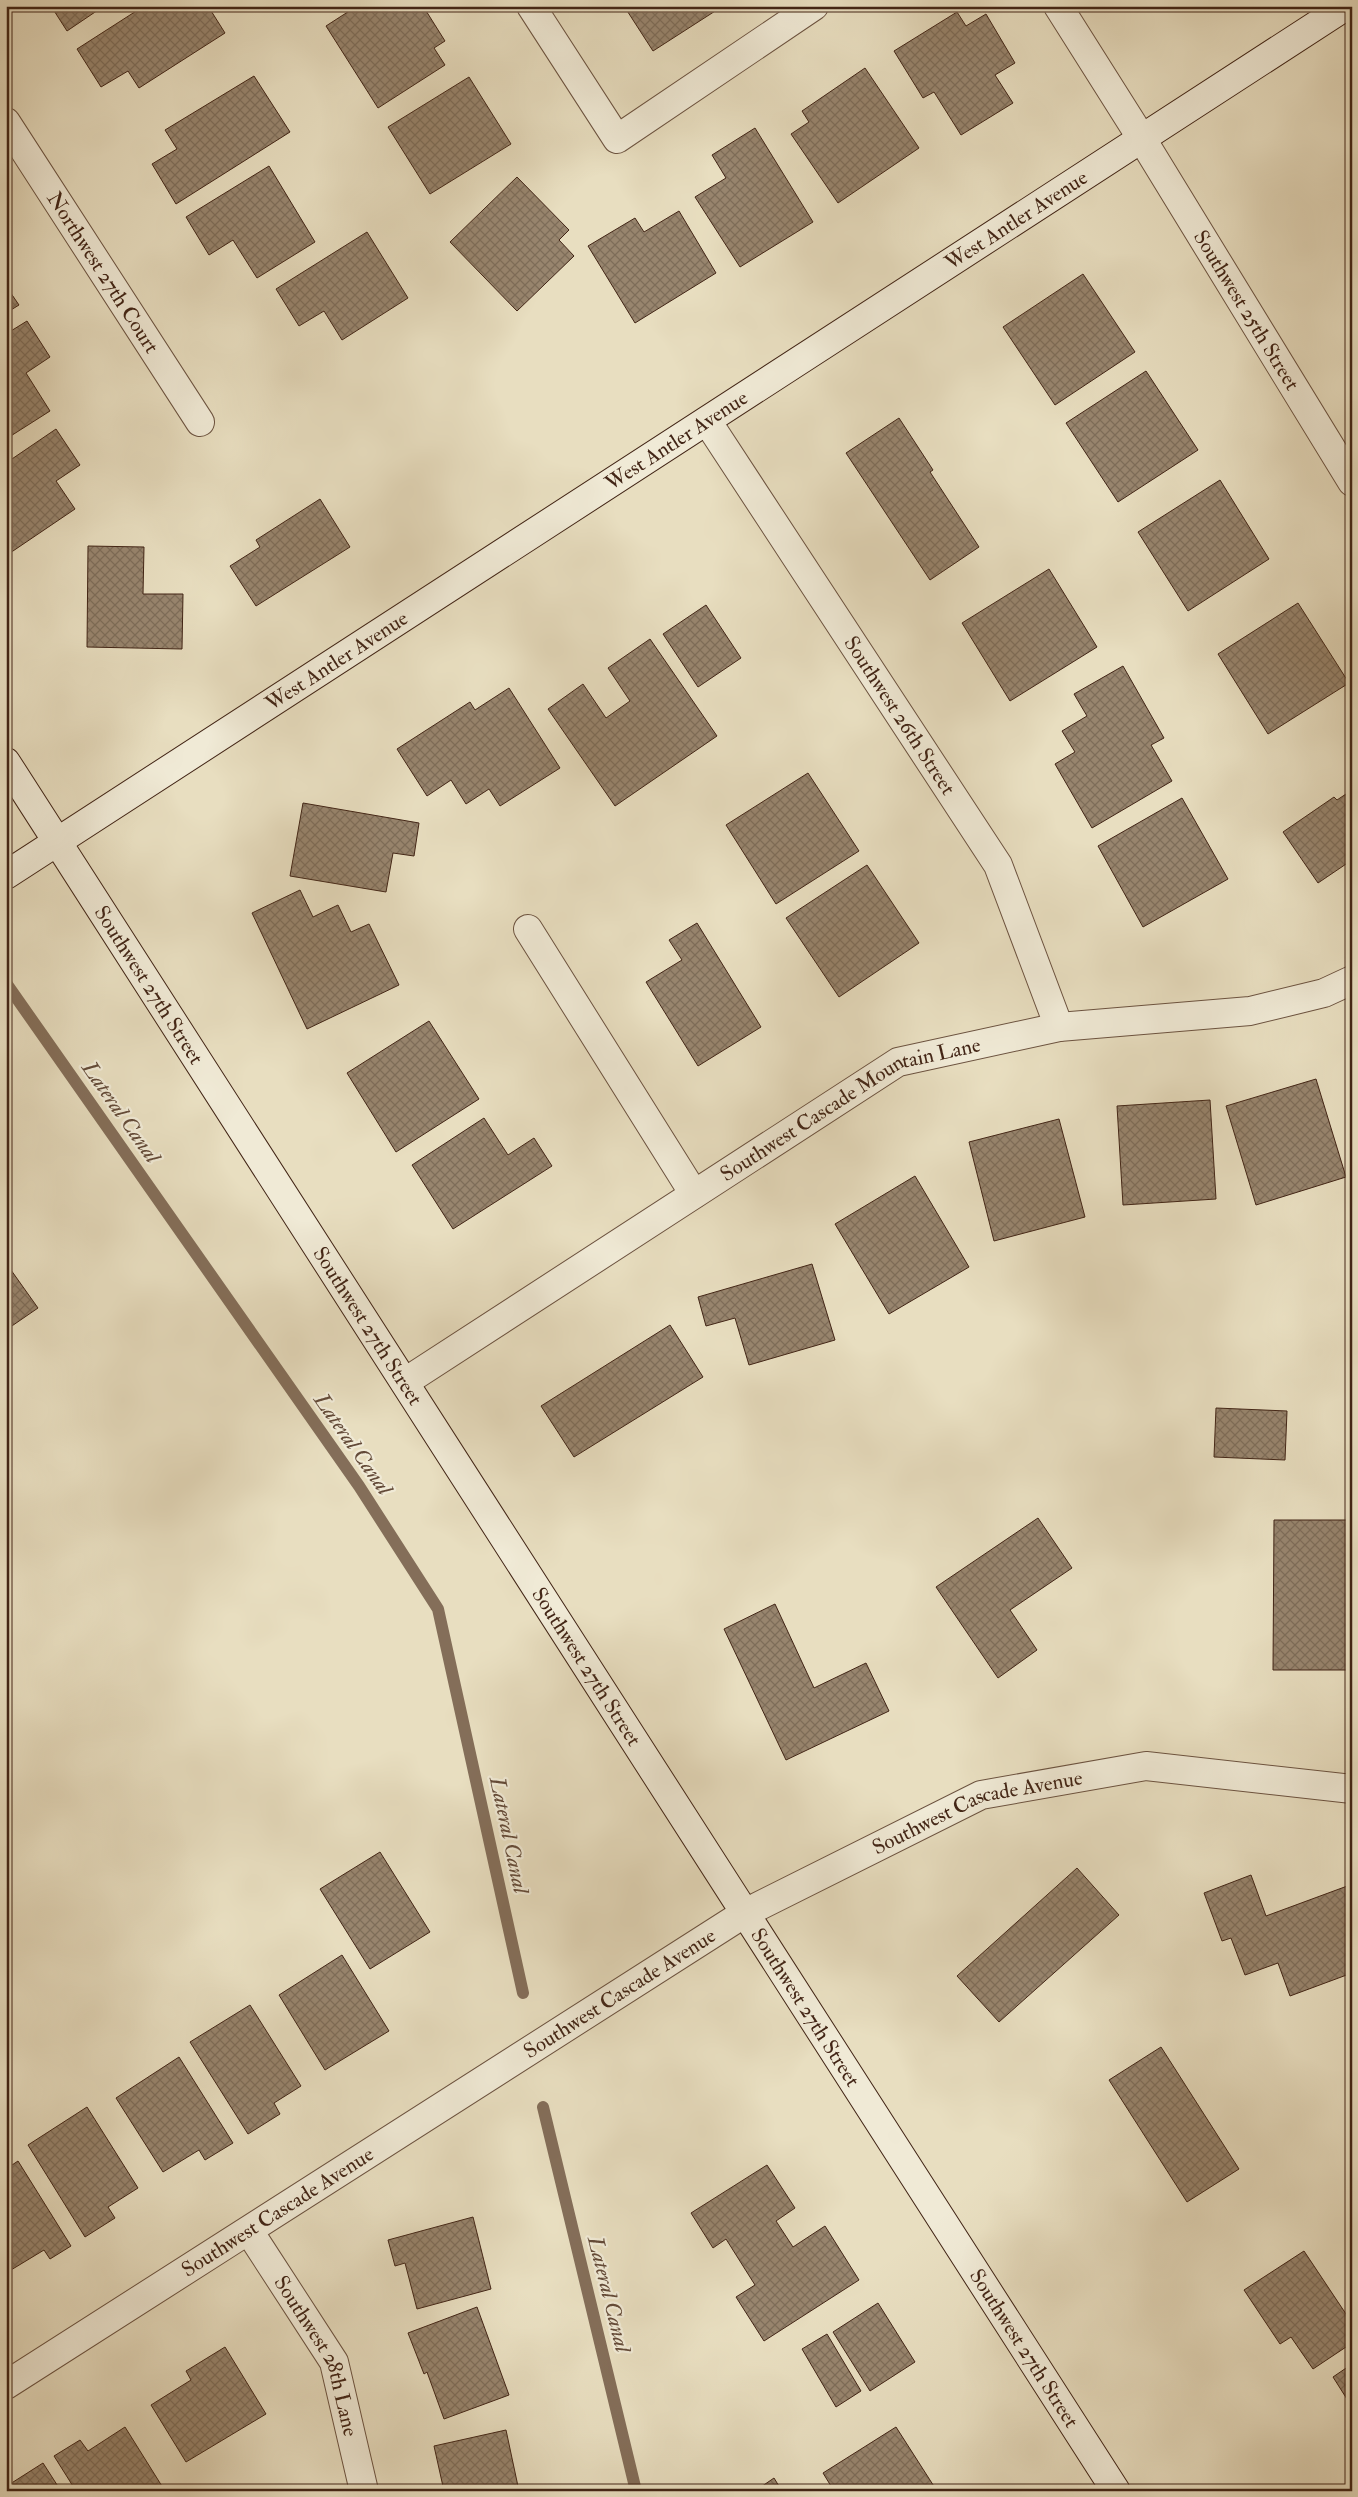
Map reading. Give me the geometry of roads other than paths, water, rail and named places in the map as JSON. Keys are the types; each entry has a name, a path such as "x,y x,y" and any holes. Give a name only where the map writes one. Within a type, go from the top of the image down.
{"street":[{"path":"532,6 617,139 814,6"},
{"name":"Southwest 25th Street","path":"1058,6 1142,139 1352,482"},
{"name":"West Antler Avenue","path":"6,875 1346,6"},
{"name":"Northwest 27th Court","path":"6,122 200,422"},
{"name":"Southwest 26th Street","path":"707,421 998,865 1059,1027"},
{"name":"Southwest 27th Street","path":"6,762 1116,2491"},
{"path":"528,929 694,1194"},
{"name":"Southwest Cascade Mountain Lane","path":"405,1382 898,1062 1059,1027 1250,1011 1324,993 1352,980"},
{"name":"Southwest Cascade Avenue","path":"6,2385 745,1913 981,1795 1146,1766 1352,1789"},
{"name":"Southwest 28th Lane","path":"249,2231 334,2362 364,2491"}],"waterway":[{"name":"Lateral Canal","path":"6,983 359,1486 438,1609 523,1993"},
{"name":"Lateral Canal","path":"543,2107 636,2491"}]}
